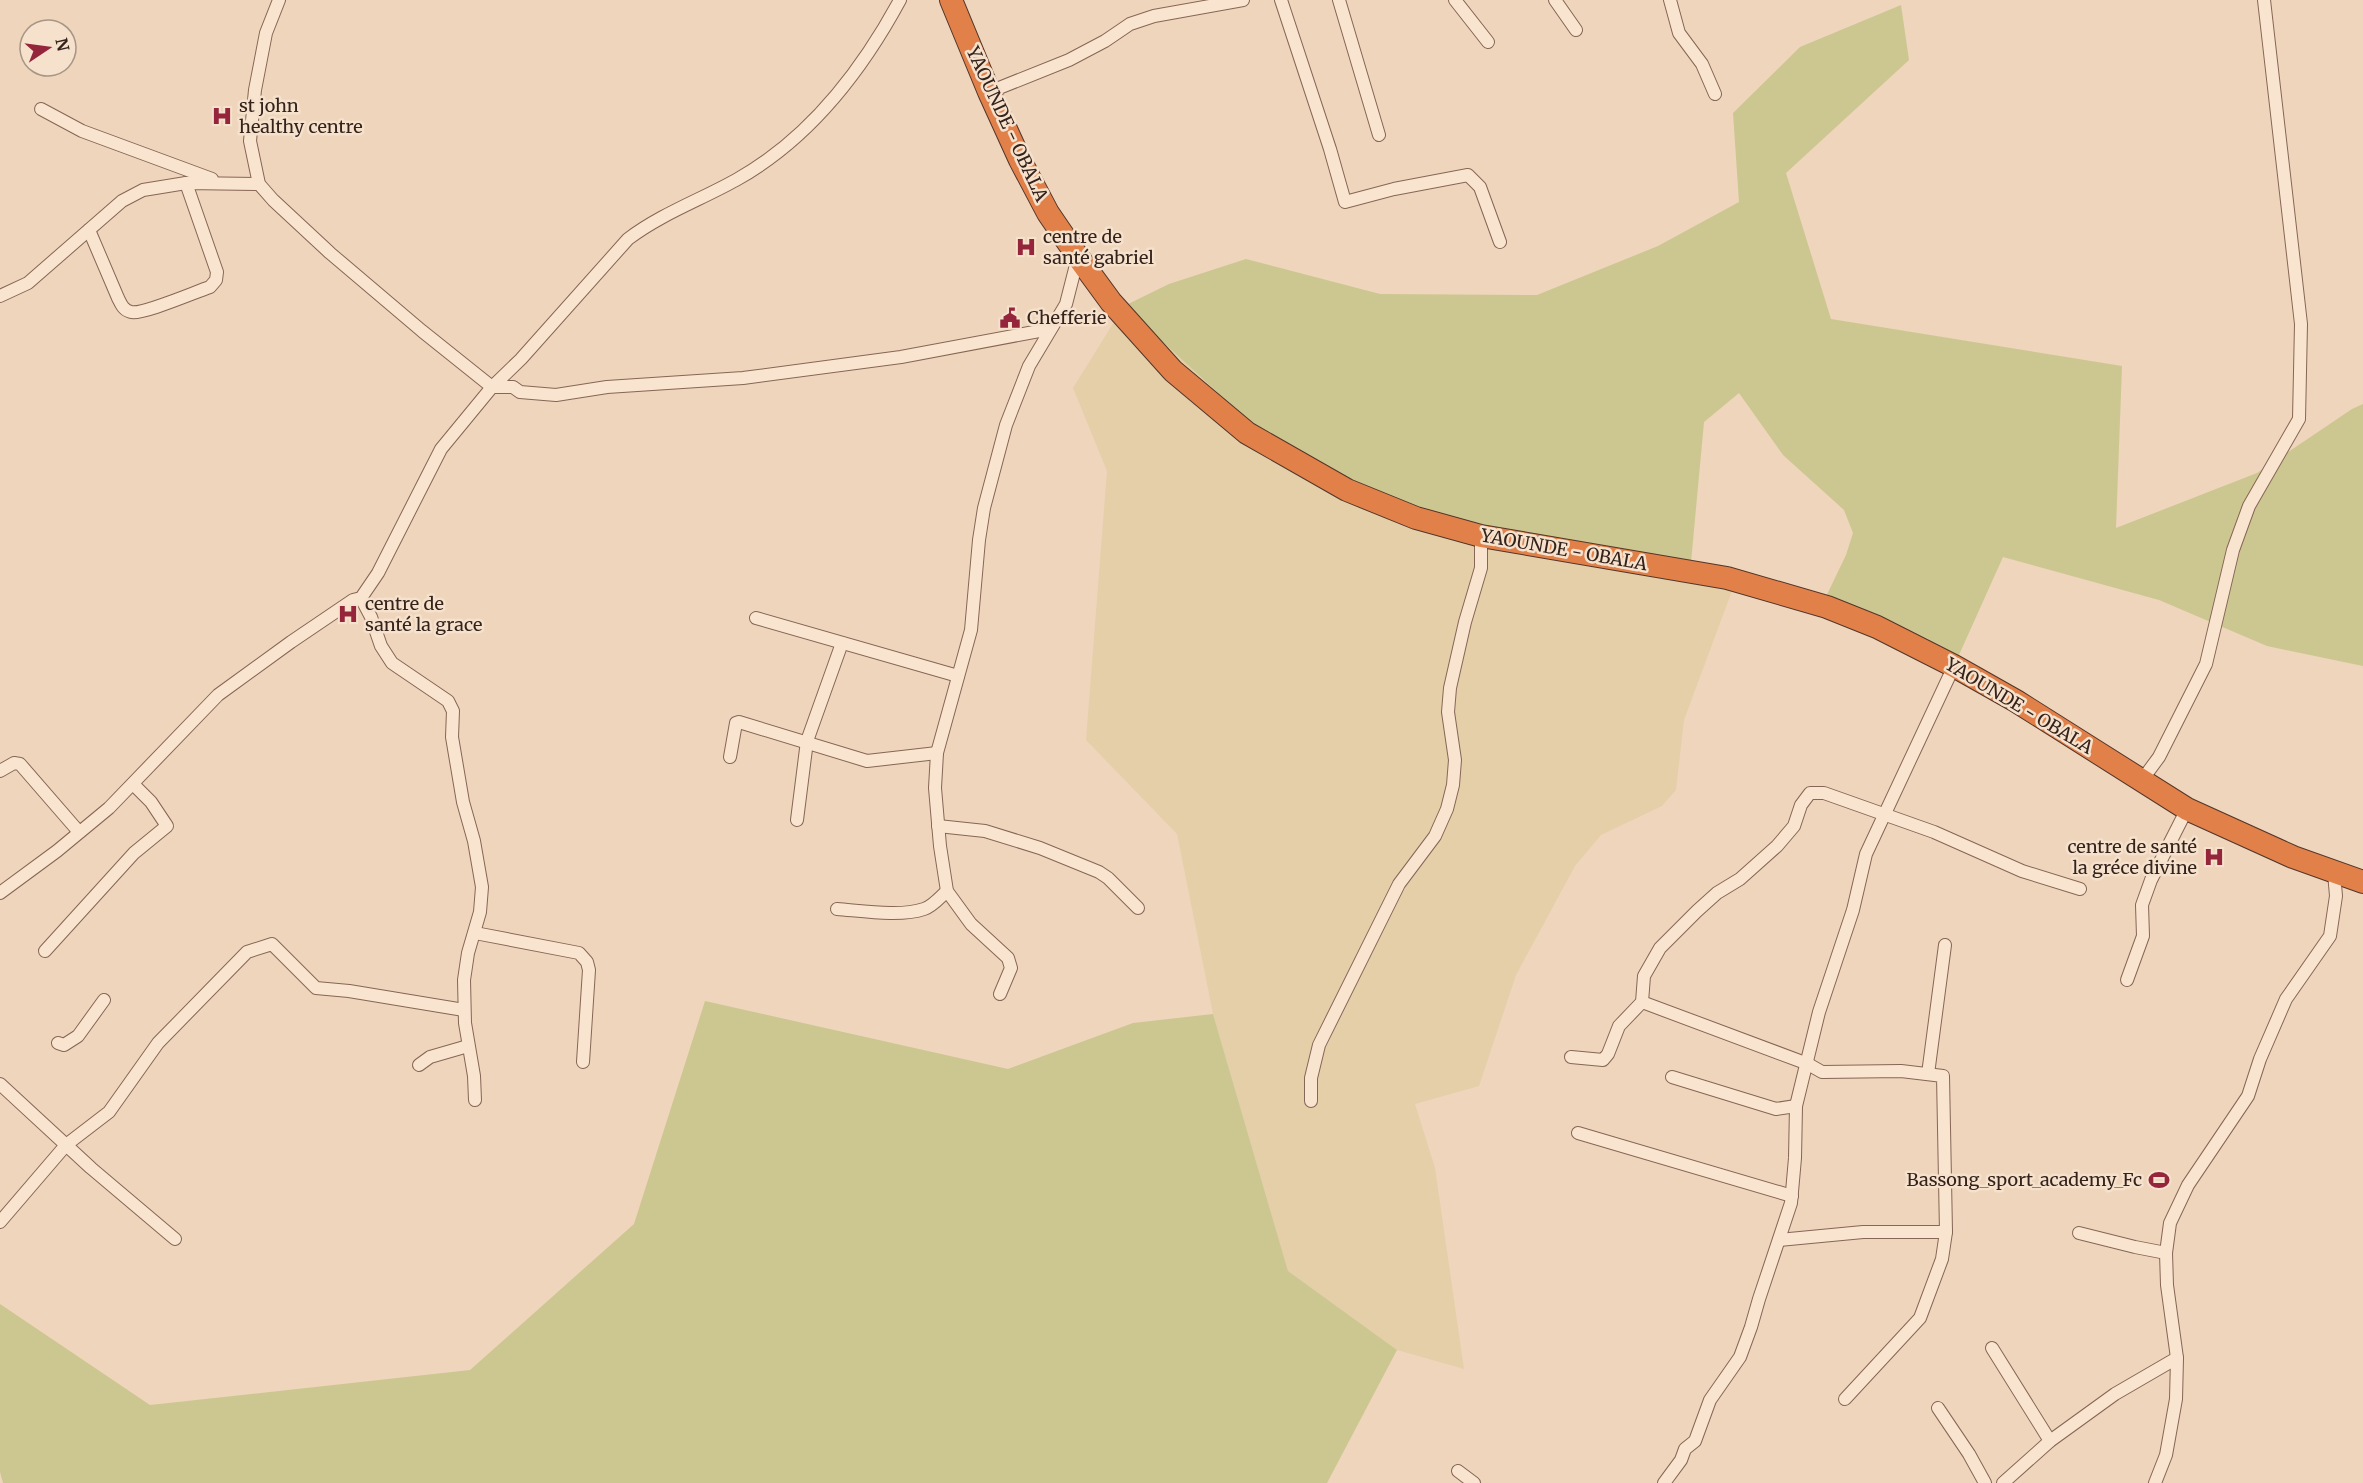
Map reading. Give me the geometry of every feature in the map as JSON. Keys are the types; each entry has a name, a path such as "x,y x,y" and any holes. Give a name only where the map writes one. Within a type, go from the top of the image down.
{"highway":[{"name":"YAOUNDE - OBALA","path":"951,0 989,92 1043,202 1078,257 1111,302 1173,371 1247,433 1347,490 1416,518 1481,536 1727,578 1827,607 1877,627 2016,700 2187,809 2334,873 2363,882"}],"street":[{"path":"279,0 266,33 255,90 250,141 259,184 330,253 492,387 513,387 520,392 556,395 631,384 743,378 901,357 1050,329"},
{"path":"0,893 109,808 218,695 291,642 353,600 361,598 382,567 441,449 492,387 543,335 628,239 645,226 768,161 794,138 861,66 900,0"},
{"path":"989,92 1069,60 1105,41 1130,24 1209,3 1243,0"},
{"path":"1281,0 1309,82 1345,202 1395,189 1468,175 1480,187 1500,242"},
{"path":"1339,0 1379,135"},
{"path":"1455,0 1488,42"},
{"path":"1555,0 1576,30"},
{"path":"1670,0 1679,33 1702,64 1715,94"},
{"path":"2142,780 2159,757 2206,664 2233,550 2249,506 2299,419 2301,324 2264,0"},
{"path":"41,109 82,131 220,182"},
{"path":"0,296 28,283 122,201 143,190 186,183 259,184"},
{"path":"89,230 123,308 132,312 147,310 210,287 216,280 216,272 186,183"},
{"path":"1000,994 1011,968 1008,958 971,924 947,891 938,826 935,788 936,753 971,630 979,540 994,468 1016,394 1050,329 1066,304 1078,257"},
{"path":"1311,1101 1311,1078 1319,1045 1399,885 1435,836 1447,809 1453,785 1455,760 1448,712 1450,688 1465,622 1481,568 1481,536"},
{"path":"361,598 392,663 448,701 453,711 452,737 463,802 474,841 482,887 475,933 468,953 464,980 464,1010 474,1076 475,1100"},
{"path":"756,618 958,676"},
{"path":"797,820 807,741 843,643"},
{"path":"1664,1483 1681,1460 1685,1449 1695,1441 1710,1400 1740,1357 1751,1327 1792,1196 1796,1158 1796,1106 1819,1012 1853,910 1866,854 1954,666"},
{"path":"730,757 736,723 739,722 867,761 936,753"},
{"path":"0,771 14,763 20,764 79,832"},
{"path":"45,951 134,853 167,826 150,802 133,784"},
{"path":"1571,1057 1603,1059 1608,1054 1619,1026 1642,1002 1644,976 1660,948 1696,911 1717,893 1740,879 1777,846 1794,826 1801,805 1810,793 1824,793 1934,832 2022,871 2080,889"},
{"path":"2127,980 2143,936 2142,905 2145,896 2187,809"},
{"path":"938,826 995,834 1099,872 1138,908"},
{"path":"2155,1483 2166,1455 2176,1399 2177,1358 2167,1285 2166,1253 2170,1223 2188,1185 2248,1096 2260,1059 2286,999 2330,936 2337,897 2334,873"},
{"path":"837,909 883,912 917,910 932,905 947,891"},
{"path":"475,933 579,953 584,957 588,970 583,1062"},
{"path":"0,1222 66,1145 109,1112 158,1043 247,952 272,944 316,988 349,991 464,1010"},
{"path":"1928,1074 1945,945"},
{"path":"58,1043 64,1045 78,1036 104,1000"},
{"path":"1642,1002 1808,1064 1822,1072 1901,1071 1943,1076 1946,1232 1942,1259 1920,1318 1845,1399"},
{"path":"419,1065 430,1057 468,1046"},
{"path":"1672,1077 1776,1109 1796,1106"},
{"path":"0,1084 66,1145 175,1239"},
{"path":"1578,1134 1792,1196"},
{"path":"1779,1240 1863,1232 1946,1232"},
{"path":"2079,1233 2135,1248 2166,1253"},
{"path":"1992,1348 2050,1441"},
{"path":"2003,1483 2050,1441 2115,1394 2177,1358"},
{"path":"1938,1408 1969,1454 1985,1483"},
{"path":"1458,1471 1474,1483"}],"shaded area":[{"path":"1901,5 1909,60 1786,173 1831,319 2122,366 2116,528 2257,473 2352,409 2363,404 2363,666 2267,646 2159,600 2003,557 1954,666 1821,607 1846,555 1853,533 1844,510 1783,455 1739,393 1704,422 1690,573 1498,540 1355,487 1256,428 1124,306 1169,284 1246,259 1380,294 1537,295 1658,246 1739,202 1733,113 1800,47"},
{"path":"1124,306 1256,428 1736,580 1684,720 1676,790 1662,806 1601,835 1575,866 1516,975 1479,1086 1415,1104 1435,1168 1464,1369 1397,1350 1288,1271 1213,1014 1177,834 1086,740 1107,471 1073,388"},
{"path":"705,1001 1008,1069 1133,1023 1213,1014 1288,1271 1397,1350 1327,1483 3,1483 0,1472 0,1304 150,1405 470,1370 634,1224"}],"place":[{"name":"st john healthy centre","path":"222,116"},
{"name":"centre de santé gabriel","path":"1026,247"},
{"name":"Chefferie","path":"1010,318"},
{"name":"centre de santé la grace","path":"348,614"},
{"name":"centre de santé la gréce divine","path":"2214,857"},
{"name":"Bassong_sport_academy_Fc","path":"2159,1180"}]}
